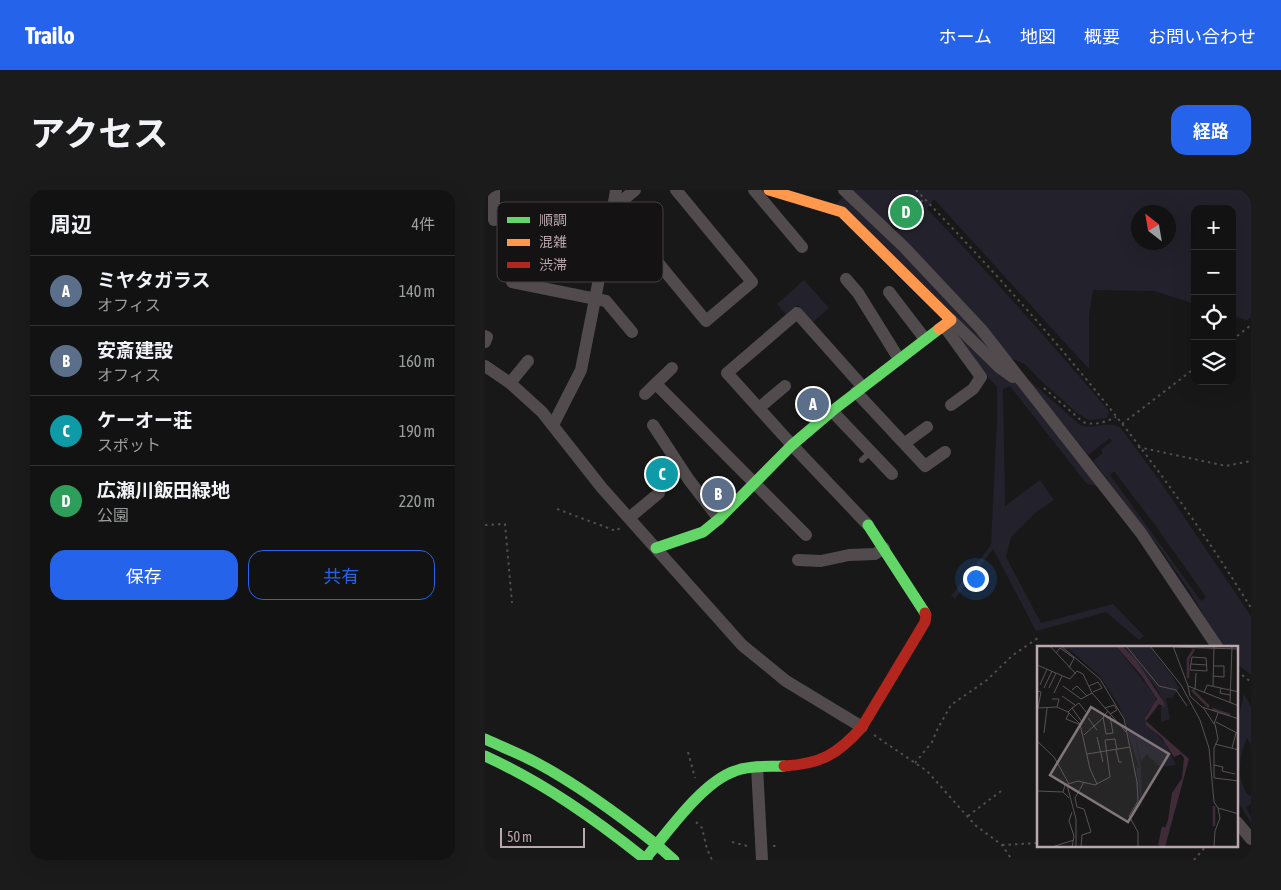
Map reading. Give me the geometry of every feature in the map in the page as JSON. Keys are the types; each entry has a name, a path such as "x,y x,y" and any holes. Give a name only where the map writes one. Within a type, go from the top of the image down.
{"main road":[{"path":"656,548 703,532 719,519 793,445 832,411 947,323 842,212 769,190"},
{"path":"485,756 531,779 570,803 614,834 645,860 714,782 738,770 757,767 801,766 820,762 838,752 850,742 861,727 925,622 925,614 885,548 868,525"},
{"path":"485,739 537,763 586,792 621,816 674,860"}],"street":[{"path":"494,190 494,220"},
{"path":"620,202 635,190"},
{"path":"663,269 706,321 752,282 675,190"},
{"path":"754,190 802,247"},
{"path":"844,190 904,247 981,329 1141,533 1217,646"},
{"path":"846,279 857,292 899,359"},
{"path":"512,282 605,301 631,332"},
{"path":"553,425 581,370 599,282"},
{"path":"889,292 925,339"},
{"path":"868,525 727,373 797,313 925,466 945,452"},
{"path":"947,323 1011,377 1017,375"},
{"path":"947,323 981,377 973,390 951,405"},
{"path":"485,336 487,337 485,342"},
{"path":"510,383 528,361"},
{"path":"485,367 510,383 553,425 602,488 625,522 656,548 727,629 759,660 786,680 861,727"},
{"path":"645,394 672,368"},
{"path":"656,384 806,535"},
{"path":"759,408 785,386"},
{"path":"832,411 866,456 892,474"},
{"path":"653,424 689,480 719,519"},
{"path":"905,443 927,426"},
{"path":"625,522 659,493"},
{"path":"798,560 821,561 849,555 875,554 885,548"},
{"path":"757,767 761,860"},
{"path":"1239,824 1251,839"}],"path":[{"path":"916,190 1003,283 1073,362 1116,416 1221,559 1251,608"},
{"path":"899,222 924,198"},
{"path":"1236,337 1251,326"},
{"path":"1122,424 1191,371"},
{"path":"1040,385 1083,422 1090,424 1106,422 1116,416"},
{"path":"1139,447 1226,466 1251,461"},
{"path":"557,509 616,531 625,522"},
{"path":"485,525 505,524 512,603"},
{"path":"915,763 932,742 937,728 951,705 987,680 1013,656 1038,638"},
{"path":"1239,673 1251,682"},
{"path":"861,727 927,772 939,783 975,825 1002,845 1012,860"},
{"path":"688,752 694,777 702,781"},
{"path":"968,816 1001,791"},
{"path":"690,818 702,828 712,860"},
{"path":"732,842 754,848"},
{"path":"1002,845 1037,843"},
{"path":"1194,860 1204,848"}],"shaded area":[{"path":"850,190 1251,190 1251,317 1247,320 1236,317 1236,205 1191,205 1191,303 1154,291 1093,290 1089,316 1089,369 934,199 927,209 1065,359 1109,411 1107,418 1089,420 1077,413 1026,365 1011,358 895,232 902,225 897,219 889,226"},
{"path":"844,196 930,280 1009,369 835,205"},
{"path":"804,280 829,308 813,322 798,305 786,315 777,304"},
{"path":"953,329 1006,377 1016,383 1098,486 1087,484 1010,386 1003,389 1005,506 1040,480 1054,500 1035,513 1011,537 1006,557 1041,623 1113,604 1144,636 1139,640 1106,612 1036,631 993,549 955,599 951,596 991,545 997,421 997,387 986,375"},
{"path":"1027,380 1080,425 1090,427 1115,425 1120,427 1159,480 1251,616 1251,675 1239,666 1239,646 1222,646 1190,592 1159,547 1093,461 1103,453 1101,450 1112,441 1110,438 1088,455","holes":["1114,471 1206,597 1201,601 1110,475"]},
{"path":"1244,694 1251,707 1251,745 1247,738 1240,760 1240,775 1245,789 1249,796 1251,795 1251,804 1246,807 1251,817 1251,823 1239,805 1239,716"}],"traffic: fast":[{"path":"656,548 703,532 719,519 792,445 832,411 939,329"},
{"path":"868,525 925,613"},
{"path":"485,739 531,760 569,781 657,845"},
{"path":"485,756 548,790 607,830 645,859 686,809 710,786 723,777 747,768 784,766"},
{"path":"657,845 674,860"}],"traffic: slow":[{"path":"769,190 842,212 951,320 939,329"}],"traffic: jam":[{"path":"784,766 808,763 828,756 837,751 862,727 925,622 925,613"}],"place":[{"name":"広瀬川飯田緑地","path":"906,212"},
{"name":"ミヤタガラス","path":"813,404"},
{"name":"ケーオー荘","path":"662,474"},
{"name":"安斎建設","path":"718,494"}]}
